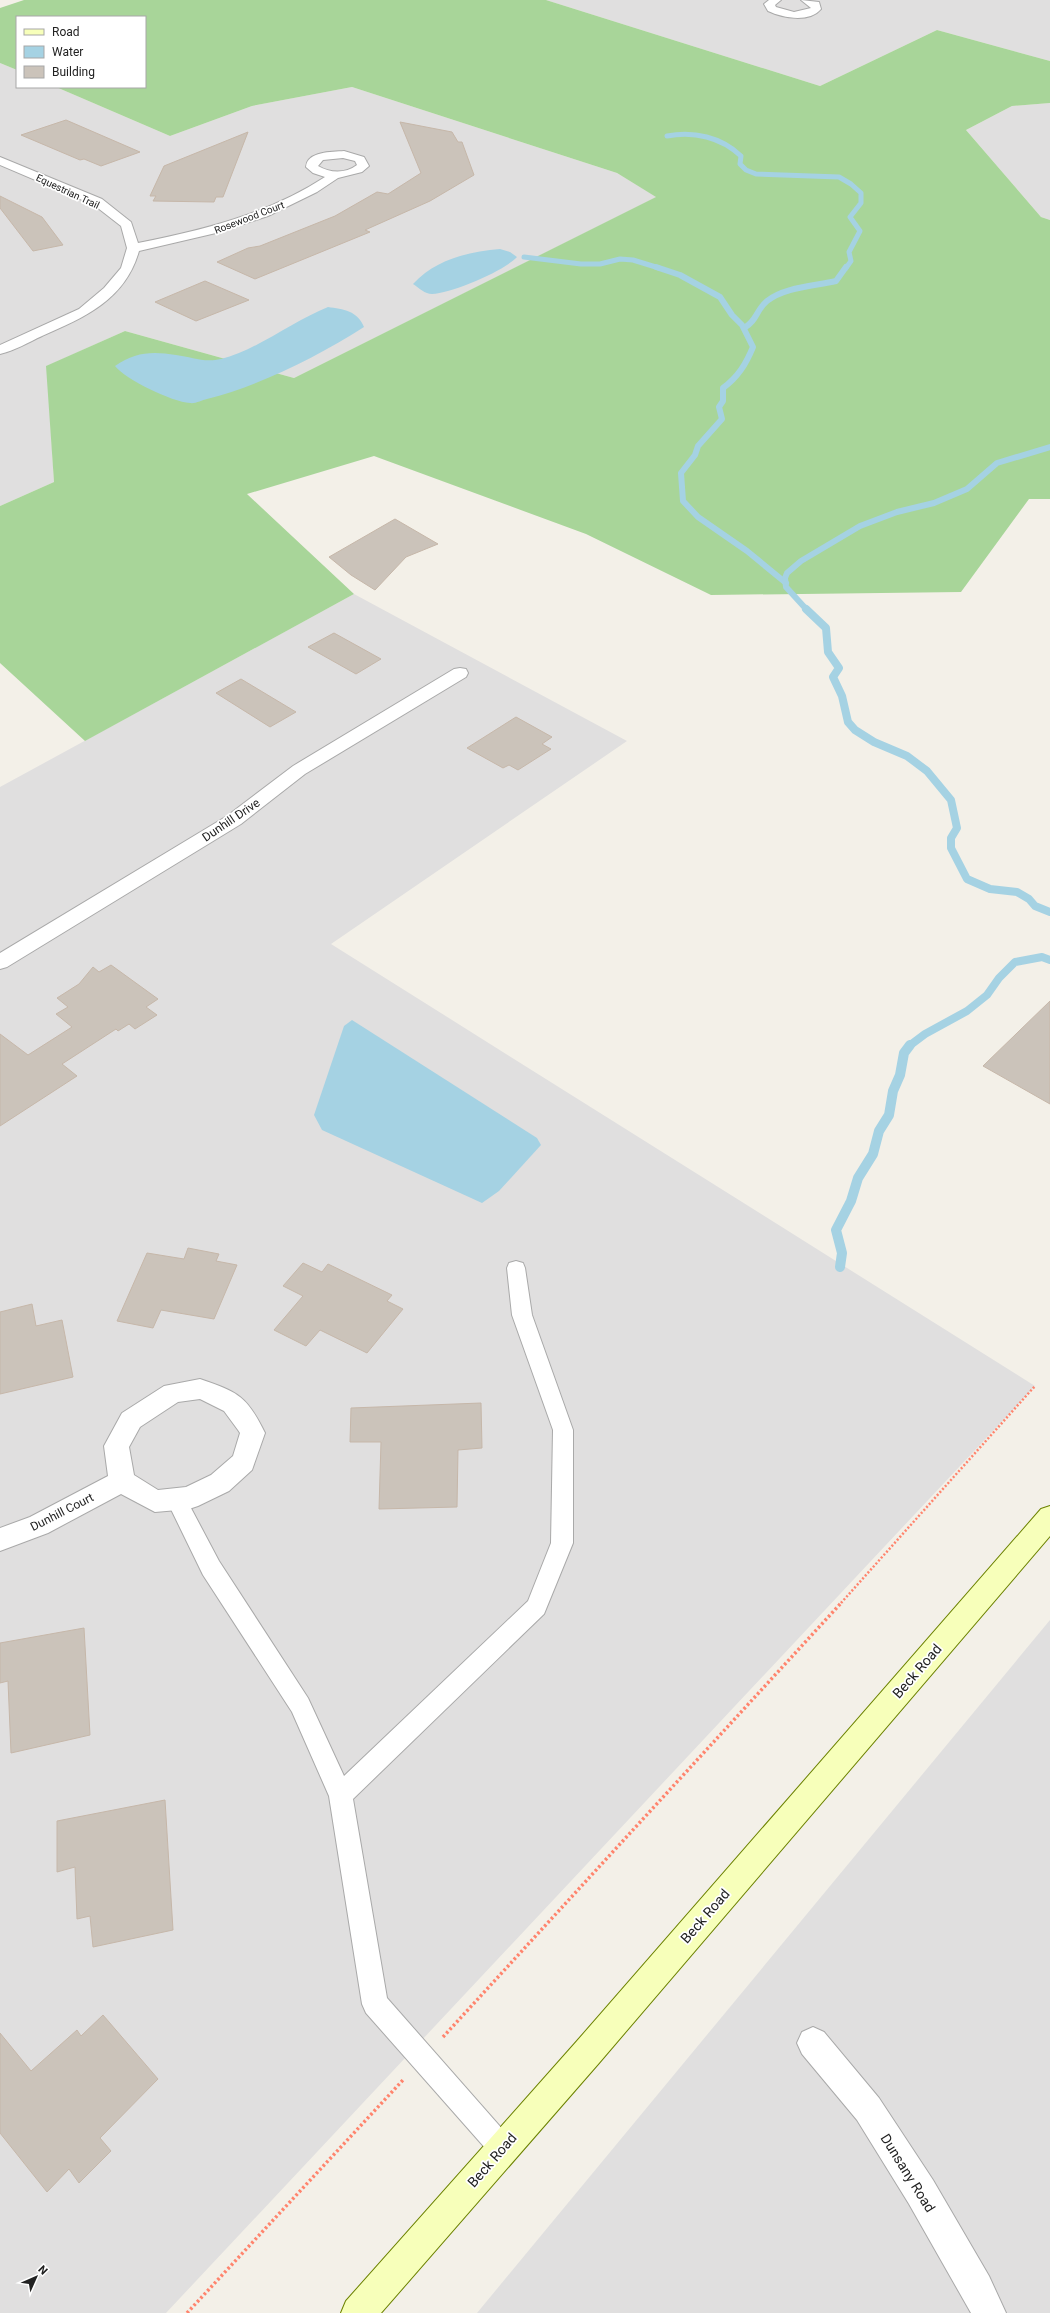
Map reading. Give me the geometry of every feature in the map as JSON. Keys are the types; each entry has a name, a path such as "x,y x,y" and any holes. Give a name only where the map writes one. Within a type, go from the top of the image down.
{"main road":[{"name":"Beck Road","path":"358,2313 503,2149 1050,1517"}],"street":[{"path":"776,0 770,4 772,9 793,14 807,13 816,9 815,4 806,0"},
{"name":"Equestrian Trail","path":"0,161 98,202 127,225 133,248"},
{"name":"Rosewood Court","path":"133,248 200,234 229,226 300,197 335,175"},
{"path":"0,350 84,312 109,292 127,269 133,248"},
{"name":"Dunhill Drive","path":"0,962 234,820 299,770 460,673"},
{"path":"200,1389 227,1398 240,1410 253,1433 243,1462 220,1483 189,1498 155,1501 122,1481 116,1446 131,1420 173,1393 200,1389"},
{"name":"Dunhill Court","path":"0,1540 39,1525 122,1481"},
{"name":"Dunsany Road","path":"813,2043 868,2109 921,2192 989,2313"}],"lane":[{"path":"341,1795 536,1607 562,1544 563,1430 522,1315 516,1268"},
{"path":"176,1499 212,1568 300,1705 341,1795 376,2004 503,2149"}],"path":[{"path":"187,2313 424,2058 838,1606 1035,1386"}],"shaded area":[{"path":"546,0 1050,0 1050,61 937,30 820,86"},
{"path":"0,63 16,70 16,88 58,88 170,136 252,106 352,87 617,173 657,197 294,378 125,331 47,366 54,482 0,506"},
{"path":"1050,103 1050,220 1041,217 966,130 1012,106"},
{"path":"354,594 627,741 331,944 1035,1386 166,2313 0,2313 0,787"},
{"path":"1050,1620 1050,2313 477,2313"}],"green space":[{"path":"24,0 546,0 820,86 937,30 1050,61 1050,103 1012,106 966,130 1041,217 1050,220 1050,499 1029,499 961,592 711,595 586,534 374,456 247,494 354,594 85,741 0,663 0,506 54,482 46,366 125,331 294,378 656,197 617,173 352,87 252,106 170,136 58,88 146,88 146,16 16,16 16,70 0,63 0,8"}],"water":[{"path":"500,249 510,252 517,257 501,269 464,286 441,293 429,294 413,284 432,268 453,258 476,252"},
{"path":"328,307 344,310 354,314 358,317 364,327 327,349 268,378 227,393 196,402 182,402 172,399 138,383 115,366 122,361 137,355 151,353 204,360 221,359 261,343 301,320"},
{"path":"352,1020 537,1138 541,1145 499,1191 482,1203 322,1130 314,1115 344,1026"}],"building":[{"path":"66,120 140,152 101,166 84,159 80,160 21,135"},
{"path":"400,122 452,132 458,142 462,142 474,175 430,201 365,230 370,232 255,279 217,262 248,248 260,246 335,216 377,192 388,194 421,173"},
{"path":"248,132 223,197 216,197 214,202 153,201 156,196 150,196 164,166"},
{"path":"0,196 42,217 63,245 33,251 0,208"},
{"path":"205,281 249,300 196,321 155,302"},
{"path":"395,519 438,544 406,557 375,590 351,575 329,557"},
{"path":"334,633 381,659 356,674 308,647"},
{"path":"241,679 296,712 270,727 216,693"},
{"path":"516,717 552,737 542,744 551,749 518,770 509,765 503,768 467,748"},
{"path":"111,965 158,999 146,1007 157,1015 135,1029 129,1024 118,1031 116,1029 62,1064 77,1076 0,1126 0,1034 28,1055 72,1027 56,1014 68,1007 57,998 79,984 93,967 99,972"},
{"path":"1050,1001 1050,1104 983,1066"},
{"path":"188,1248 219,1254 216,1261 237,1265 214,1319 161,1310 153,1328 117,1321 147,1253 184,1259"},
{"path":"303,1263 322,1272 328,1264 392,1295 387,1301 403,1309 367,1353 320,1330 306,1346 274,1330 303,1296 283,1286"},
{"path":"32,1304 36,1326 62,1320 73,1377 0,1394 0,1312"},
{"path":"481,1403 482,1448 458,1450 457,1507 379,1509 381,1442 350,1442 351,1408"},
{"path":"84,1628 90,1735 11,1753 8,1681 0,1683 0,1643"},
{"path":"165,1800 173,1930 93,1947 90,1916 77,1919 75,1867 57,1872 57,1821"},
{"path":"103,2015 158,2079 100,2138 111,2151 79,2183 69,2169 47,2192 0,2133 0,2033 31,2071 77,2030 81,2036"}],"waterway":[{"path":"667,136 687,134 716,140 733,149 741,156 740,164 746,170 756,174 839,177 851,184 861,193 861,203 850,217 860,231 849,252 851,261 846,268"},
{"path":"524,257 581,264 600,264 620,259 633,260 659,268"},
{"path":"744,328 752,322 763,304 774,296 791,290 836,281 846,267"},
{"path":"659,268 680,275 720,297 732,315 742,325 753,347 741,370 723,388 723,401 719,407 722,419 698,446 695,455 681,473 683,501 698,517 747,551 786,583"},
{"path":"786,583 785,578 787,573 801,561 860,526 897,512 934,503 967,489 997,463 1050,447"},
{"path":"786,583 786,587 807,610"},
{"path":"807,610 826,628 828,652 839,668 833,677 842,696 848,722 855,730 874,742 907,756 927,771 951,800 957,828 951,838 951,848 967,879 990,889 1017,892 1029,899 1035,906 1050,912"},
{"path":"910,1046 925,1034 967,1011 987,995 999,978 1015,962 1042,957 1050,960"},
{"path":"840,1267 842,1253 836,1230 851,1201 858,1178 873,1154 879,1131 889,1115 893,1091 900,1075 904,1053 910,1046"}]}
